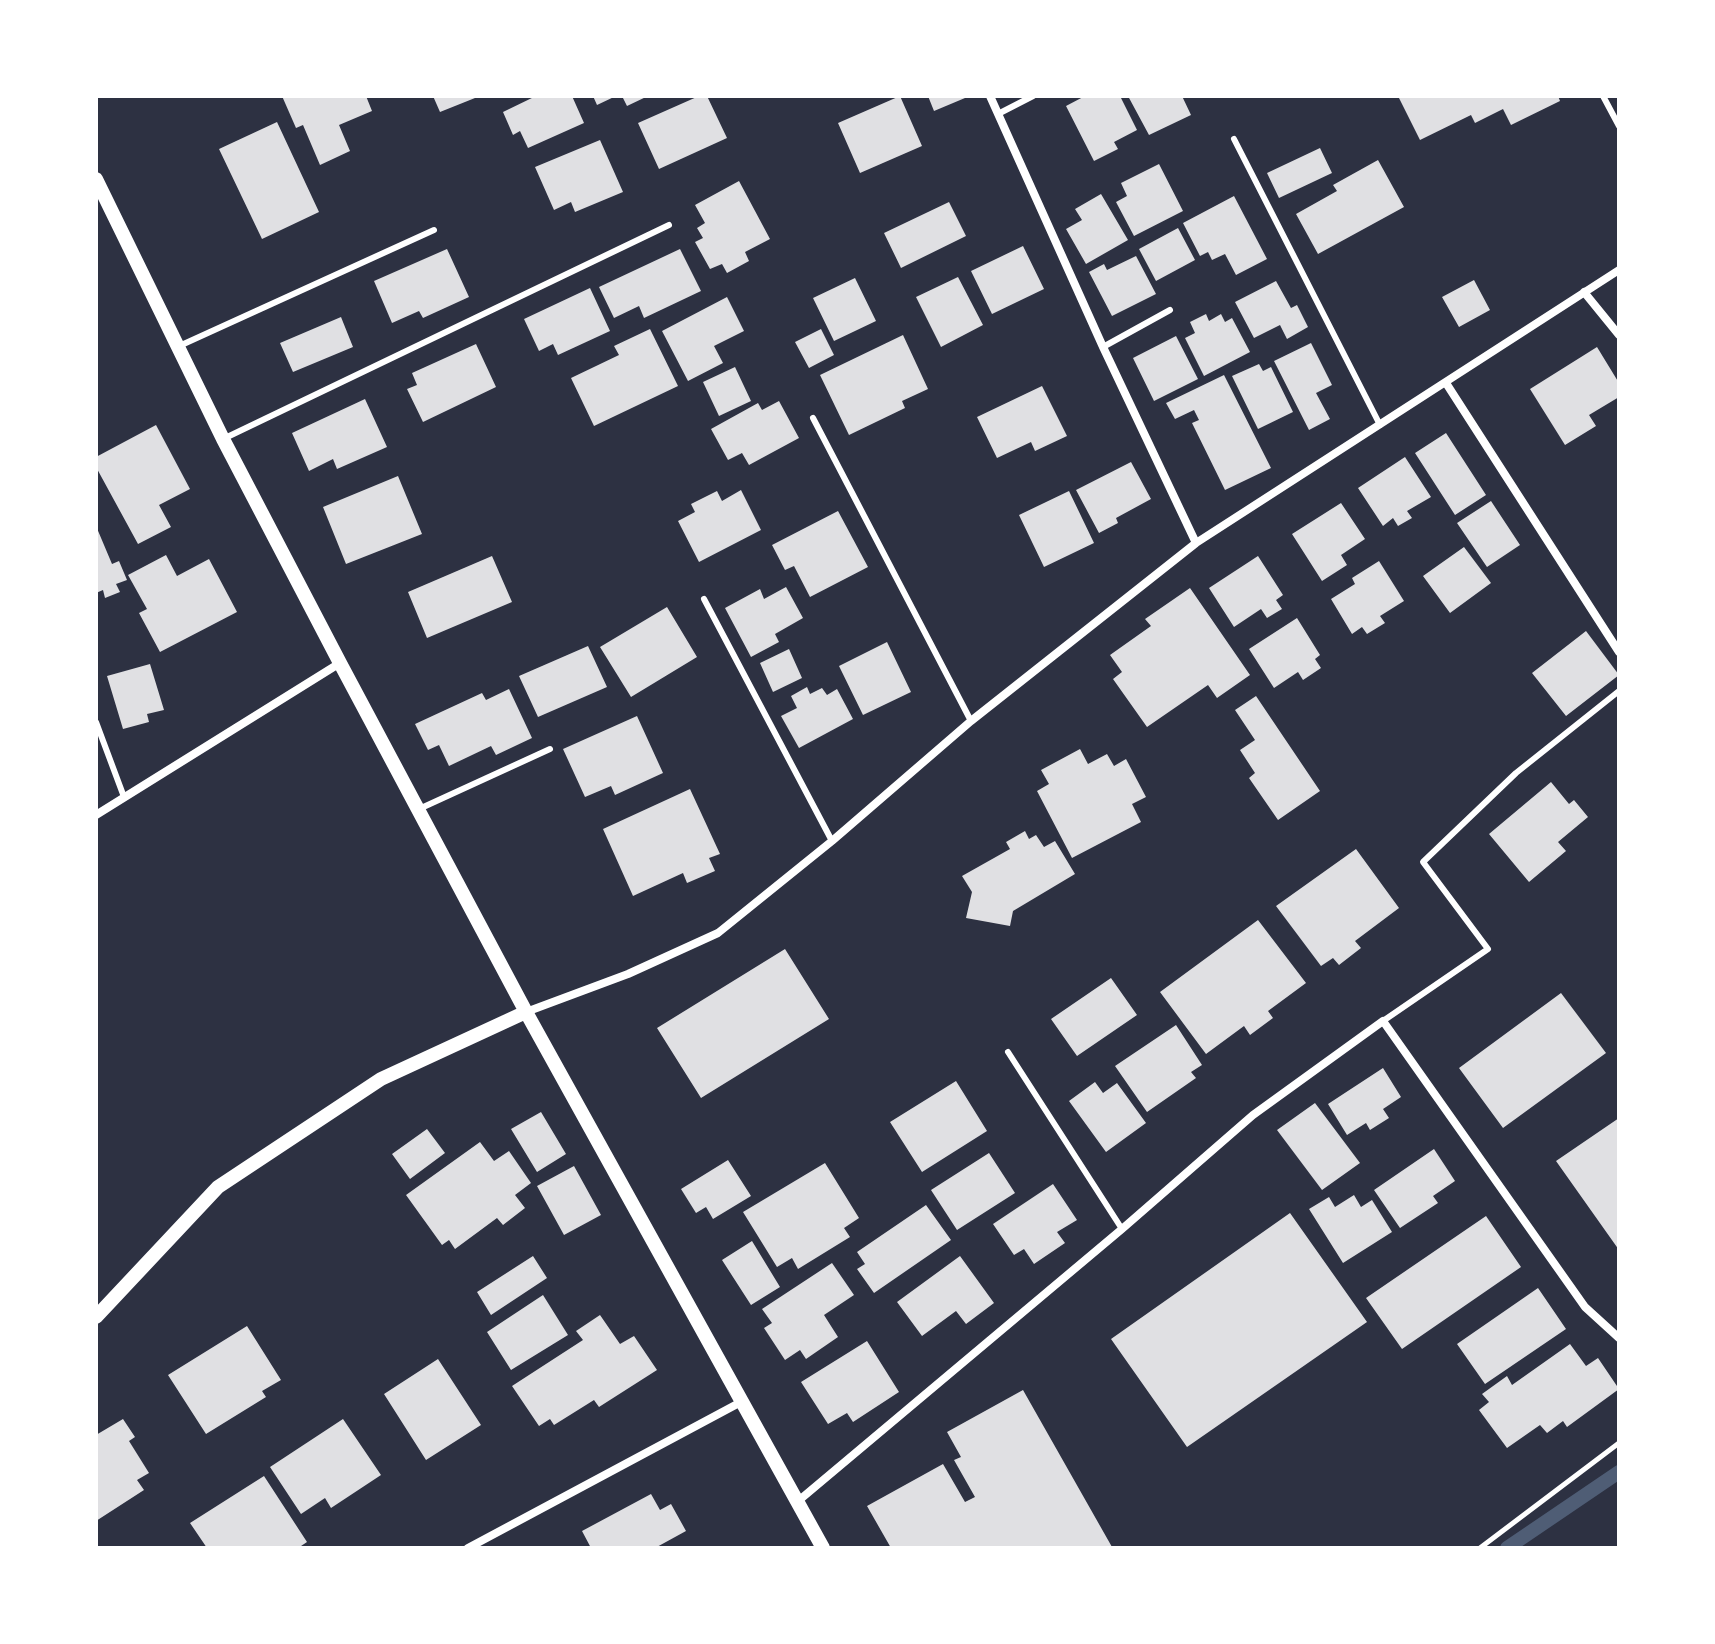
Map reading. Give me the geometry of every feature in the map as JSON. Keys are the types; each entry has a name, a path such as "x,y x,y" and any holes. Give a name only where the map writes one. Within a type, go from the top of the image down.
{"street":[{"path":"990,96 1103,347 1196,543"},
{"path":"96,179 223,439 340,663 526,1012 823,1548"},
{"path":"96,1317 218,1187 381,1079 526,1012 628,974 718,933 832,841 971,721 1196,543 1619,270"},
{"path":"1584,292 1619,335"},
{"path":"1446,383 1619,652"},
{"path":"96,815 340,663"},
{"path":"797,1502 1253,1115 1383,1021 1585,1307 1619,1338"},
{"path":"468,1548 741,1402"}],"lane":[{"path":"998,114 1033,96"},
{"path":"1603,96 1619,126"},
{"path":"1234,139 1380,425"},
{"path":"223,439 669,225"},
{"path":"177,347 434,230"},
{"path":"1103,347 1170,310"},
{"path":"813,418 971,721"},
{"path":"704,599 832,841"},
{"path":"1383,1021 1488,949 1423,862 1516,773 1619,691"},
{"path":"96,722 124,797"},
{"path":"419,809 550,749"},
{"path":"1008,1052 1122,1229"}],"path":[{"path":"1480,1548 1619,1443"}],"building":[{"path":"282,96 366,96 372,111 339,125 350,151 320,165 303,125 296,128"},
{"path":"433,96 480,96 440,112"},
{"path":"536,96 572,96 584,123 528,148 520,131 513,135 503,112"},
{"path":"593,96 616,96 597,105"},
{"path":"622,96 648,96 627,106"},
{"path":"699,96 707,96 727,138 659,169 638,123"},
{"path":"900,96 922,146 860,173 838,123"},
{"path":"928,96 964,96 965,98 934,111"},
{"path":"1085,96 1120,96 1137,130 1114,142 1118,149 1094,161 1066,106"},
{"path":"1128,96 1182,96 1191,115 1149,135"},
{"path":"1398,96 1558,96 1560,101 1511,125 1503,109 1475,123 1471,115 1420,140"},
{"path":"277,122 319,212 262,239 219,149"},
{"path":"600,140 623,192 575,212 571,202 554,210 535,167"},
{"path":"1320,148 1332,173 1279,198 1267,173"},
{"path":"1378,160 1404,207 1318,254 1296,214 1337,191 1333,185"},
{"path":"1159,164 1183,211 1134,236 1116,202 1127,196 1121,183"},
{"path":"739,181 770,239 745,252 749,261 727,273 722,264 710,269 695,242 703,238 697,228 705,223 695,205"},
{"path":"1101,194 1128,240 1086,264 1066,229 1082,220 1075,209"},
{"path":"1234,196 1267,259 1236,275 1225,254 1212,260 1208,252 1200,256 1183,223"},
{"path":"949,202 966,236 901,268 884,233"},
{"path":"1178,228 1195,260 1156,281 1139,249"},
{"path":"1023,246 1044,289 992,314 971,271"},
{"path":"447,249 469,297 423,318 419,311 392,323 374,281"},
{"path":"680,249 701,291 644,318 639,306 614,318 599,287"},
{"path":"1136,256 1156,294 1112,316 1089,272 1104,264 1107,270"},
{"path":"958,277 983,325 941,347 916,297"},
{"path":"855,278 876,321 834,341 813,298"},
{"path":"1474,280 1490,310 1459,327 1442,297"},
{"path":"1276,281 1291,308 1297,305 1308,327 1287,339 1280,325 1254,338 1235,302"},
{"path":"590,288 610,331 558,355 553,344 539,351 524,319"},
{"path":"727,297 744,331 714,346 723,363 688,381 662,331"},
{"path":"1206,314 1209,321 1221,314 1225,322 1232,318 1250,352 1204,376 1185,338 1195,333 1190,322"},
{"path":"341,317 353,347 293,372 280,343"},
{"path":"650,329 678,386 594,426 571,378 619,355 614,346"},
{"path":"821,329 834,355 809,368 795,342"},
{"path":"903,335 928,389 902,401 905,408 849,435 820,375"},
{"path":"1176,336 1198,379 1154,401 1133,358"},
{"path":"1311,343 1332,385 1316,393 1330,419 1309,430 1274,361"},
{"path":"476,344 496,387 423,422 407,389 417,385 412,373"},
{"path":"1597,347 1619,383 1619,397 1589,415 1596,426 1565,445 1530,389"},
{"path":"1259,364 1263,371 1271,367 1293,412 1258,429 1232,376"},
{"path":"735,367 751,401 719,416 703,382"},
{"path":"1224,375 1271,468 1225,490 1192,423 1199,420 1194,410 1175,419 1166,403"},
{"path":"1042,386 1067,436 1035,451 1031,442 997,458 977,417"},
{"path":"365,399 387,447 337,469 333,459 309,471 292,433"},
{"path":"779,401 799,438 749,465 742,453 728,460 711,429 758,403 762,410"},
{"path":"156,425 190,489 159,505 171,527 138,544 96,467 96,457"},
{"path":"1446,433 1486,495 1455,515 1415,453"},
{"path":"1405,457 1431,497 1407,511 1412,518 1398,526 1393,518 1383,526 1358,488"},
{"path":"1131,462 1151,499 1116,518 1118,523 1099,533 1076,490"},
{"path":"398,476 422,534 346,564 323,507"},
{"path":"741,490 761,530 699,562 678,521 695,512 691,504 717,491 722,501"},
{"path":"1069,491 1094,543 1044,567 1019,515"},
{"path":"1491,501 1520,545 1487,567 1457,523"},
{"path":"1341,503 1365,539 1341,555 1347,565 1322,581 1292,534"},
{"path":"838,511 868,567 810,597 794,566 785,570 772,545"},
{"path":"96,526 112,564 119,561 127,580 116,584 120,592 105,598 103,590 96,593"},
{"path":"1464,547 1491,583 1450,613 1423,576"},
{"path":"166,555 177,576 209,559 237,612 160,652 139,613 147,609 128,575"},
{"path":"492,556 512,602 427,638 408,592"},
{"path":"1258,556 1283,595 1276,600 1282,609 1267,618 1261,609 1234,627 1209,588"},
{"path":"1379,561 1404,601 1380,616 1385,623 1367,634 1362,627 1352,634 1331,599 1355,584 1352,578"},
{"path":"786,587 803,618 775,634 779,642 751,657 725,608 760,589 764,599"},
{"path":"1190,588 1250,675 1217,698 1208,685 1147,727 1113,679 1122,672 1110,655 1151,626 1145,619"},
{"path":"667,607 697,657 631,697 600,647"},
{"path":"1297,618 1320,655 1315,659 1321,668 1303,680 1298,672 1274,688 1249,649"},
{"path":"1586,631 1619,675 1566,716 1532,673"},
{"path":"887,642 911,692 863,715 839,666"},
{"path":"588,646 607,687 538,717 519,676"},
{"path":"789,649 802,678 773,692 760,663"},
{"path":"150,664 164,710 147,714 149,722 123,729 107,676"},
{"path":"807,687 810,694 822,688 827,695 837,689 853,719 799,748 781,716 797,708 791,696"},
{"path":"509,689 532,738 496,755 491,746 449,766 439,745 428,750 415,724 482,693 486,700"},
{"path":"1256,696 1320,791 1278,820 1249,778 1255,773 1240,750 1255,740 1235,710"},
{"path":"637,716 663,773 615,795 611,786 585,797 563,749"},
{"path":"1080,749 1088,764 1107,754 1114,766 1126,759 1146,797 1132,804 1141,822 1072,858 1037,791 1049,784 1041,770"},
{"path":"1551,782 1569,804 1574,800 1588,817 1558,842 1566,851 1529,882 1489,834"},
{"path":"690,789 720,854 709,858 715,871 687,883 683,873 633,896 603,829"},
{"path":"1025,831 1029,839 1036,835 1044,847 1055,841 1075,874 1013,911 1010,926 966,918 972,892 962,876 1010,849 1006,842"},
{"path":"1356,849 1399,908 1355,941 1361,948 1339,965 1333,958 1321,966 1276,906"},
{"path":"1258,920 1306,983 1268,1011 1273,1018 1250,1035 1244,1026 1206,1054 1160,992"},
{"path":"785,949 829,1019 701,1098 657,1028"},
{"path":"1111,978 1137,1015 1077,1056 1051,1019"},
{"path":"1561,993 1606,1053 1503,1128 1459,1068"},
{"path":"1176,1025 1202,1065 1191,1072 1196,1078 1147,1112 1115,1066"},
{"path":"1383,1068 1401,1097 1383,1109 1389,1118 1370,1130 1366,1123 1347,1135 1328,1104"},
{"path":"956,1081 987,1131 922,1172 890,1122"},
{"path":"1095,1082 1103,1093 1117,1083 1146,1123 1106,1152 1069,1101"},
{"path":"1315,1103 1360,1163 1322,1190 1277,1130"},
{"path":"541,1112 566,1154 537,1172 511,1129"},
{"path":"1619,1118 1619,1250 1556,1161"},
{"path":"427,1129 445,1153 410,1179 392,1154"},
{"path":"480,1142 494,1161 509,1151 531,1183 515,1195 525,1208 503,1225 497,1218 455,1249 449,1240 442,1245 406,1195"},
{"path":"1434,1149 1455,1181 1433,1196 1438,1203 1400,1228 1374,1190"},
{"path":"989,1153 1015,1193 957,1230 931,1190"},
{"path":"728,1160 751,1196 713,1219 706,1207 696,1213 681,1189"},
{"path":"825,1163 859,1218 844,1228 850,1237 798,1269 792,1258 777,1267 743,1212"},
{"path":"574,1166 601,1215 564,1235 537,1186"},
{"path":"1053,1184 1077,1220 1057,1232 1065,1243 1034,1264 1024,1249 1014,1255 993,1224"},
{"path":"1354,1195 1361,1207 1372,1200 1392,1232 1343,1263 1309,1209 1329,1197 1335,1207"},
{"path":"926,1205 951,1240 874,1293 857,1269 865,1264 857,1252"},
{"path":"1290,1213 1367,1322 1187,1447 1111,1339"},
{"path":"1486,1216 1521,1267 1402,1349 1366,1298"},
{"path":"752,1241 780,1287 751,1305 722,1260"},
{"path":"533,1256 547,1278 491,1315 477,1292"},
{"path":"960,1256 994,1303 966,1324 956,1311 922,1336 897,1302"},
{"path":"832,1263 854,1295 824,1315 838,1337 806,1359 800,1350 785,1360 764,1328 772,1323 762,1309"},
{"path":"1538,1288 1566,1329 1485,1384 1457,1344"},
{"path":"543,1295 568,1335 511,1370 487,1332"},
{"path":"600,1315 620,1344 634,1336 657,1370 599,1407 594,1400 554,1425 550,1419 539,1426 512,1386 583,1340 576,1331"},
{"path":"247,1326 281,1380 262,1391 266,1397 206,1434 168,1375"},
{"path":"867,1341 899,1392 853,1422 847,1413 828,1424 801,1382"},
{"path":"1570,1344 1586,1366 1598,1358 1619,1389 1567,1427 1563,1421 1547,1433 1540,1425 1507,1448 1479,1410 1489,1402 1482,1394 1507,1376 1512,1385"},
{"path":"438,1359 481,1425 426,1460 384,1394"},
{"path":"1023,1390 1112,1547 891,1548 867,1506 943,1464 965,1502 975,1497 954,1460 961,1457 947,1432"},
{"path":"123,1419 135,1437 129,1441 149,1473 137,1480 144,1490 96,1521 96,1435"},
{"path":"343,1419 381,1475 331,1508 325,1498 301,1514 270,1467"},
{"path":"264,1476 307,1542 298,1548 207,1548 190,1523"},
{"path":"651,1494 660,1510 671,1504 686,1531 655,1548 591,1548 582,1531"}],"waterway":[{"path":"1507,1548 1619,1472"}]}
